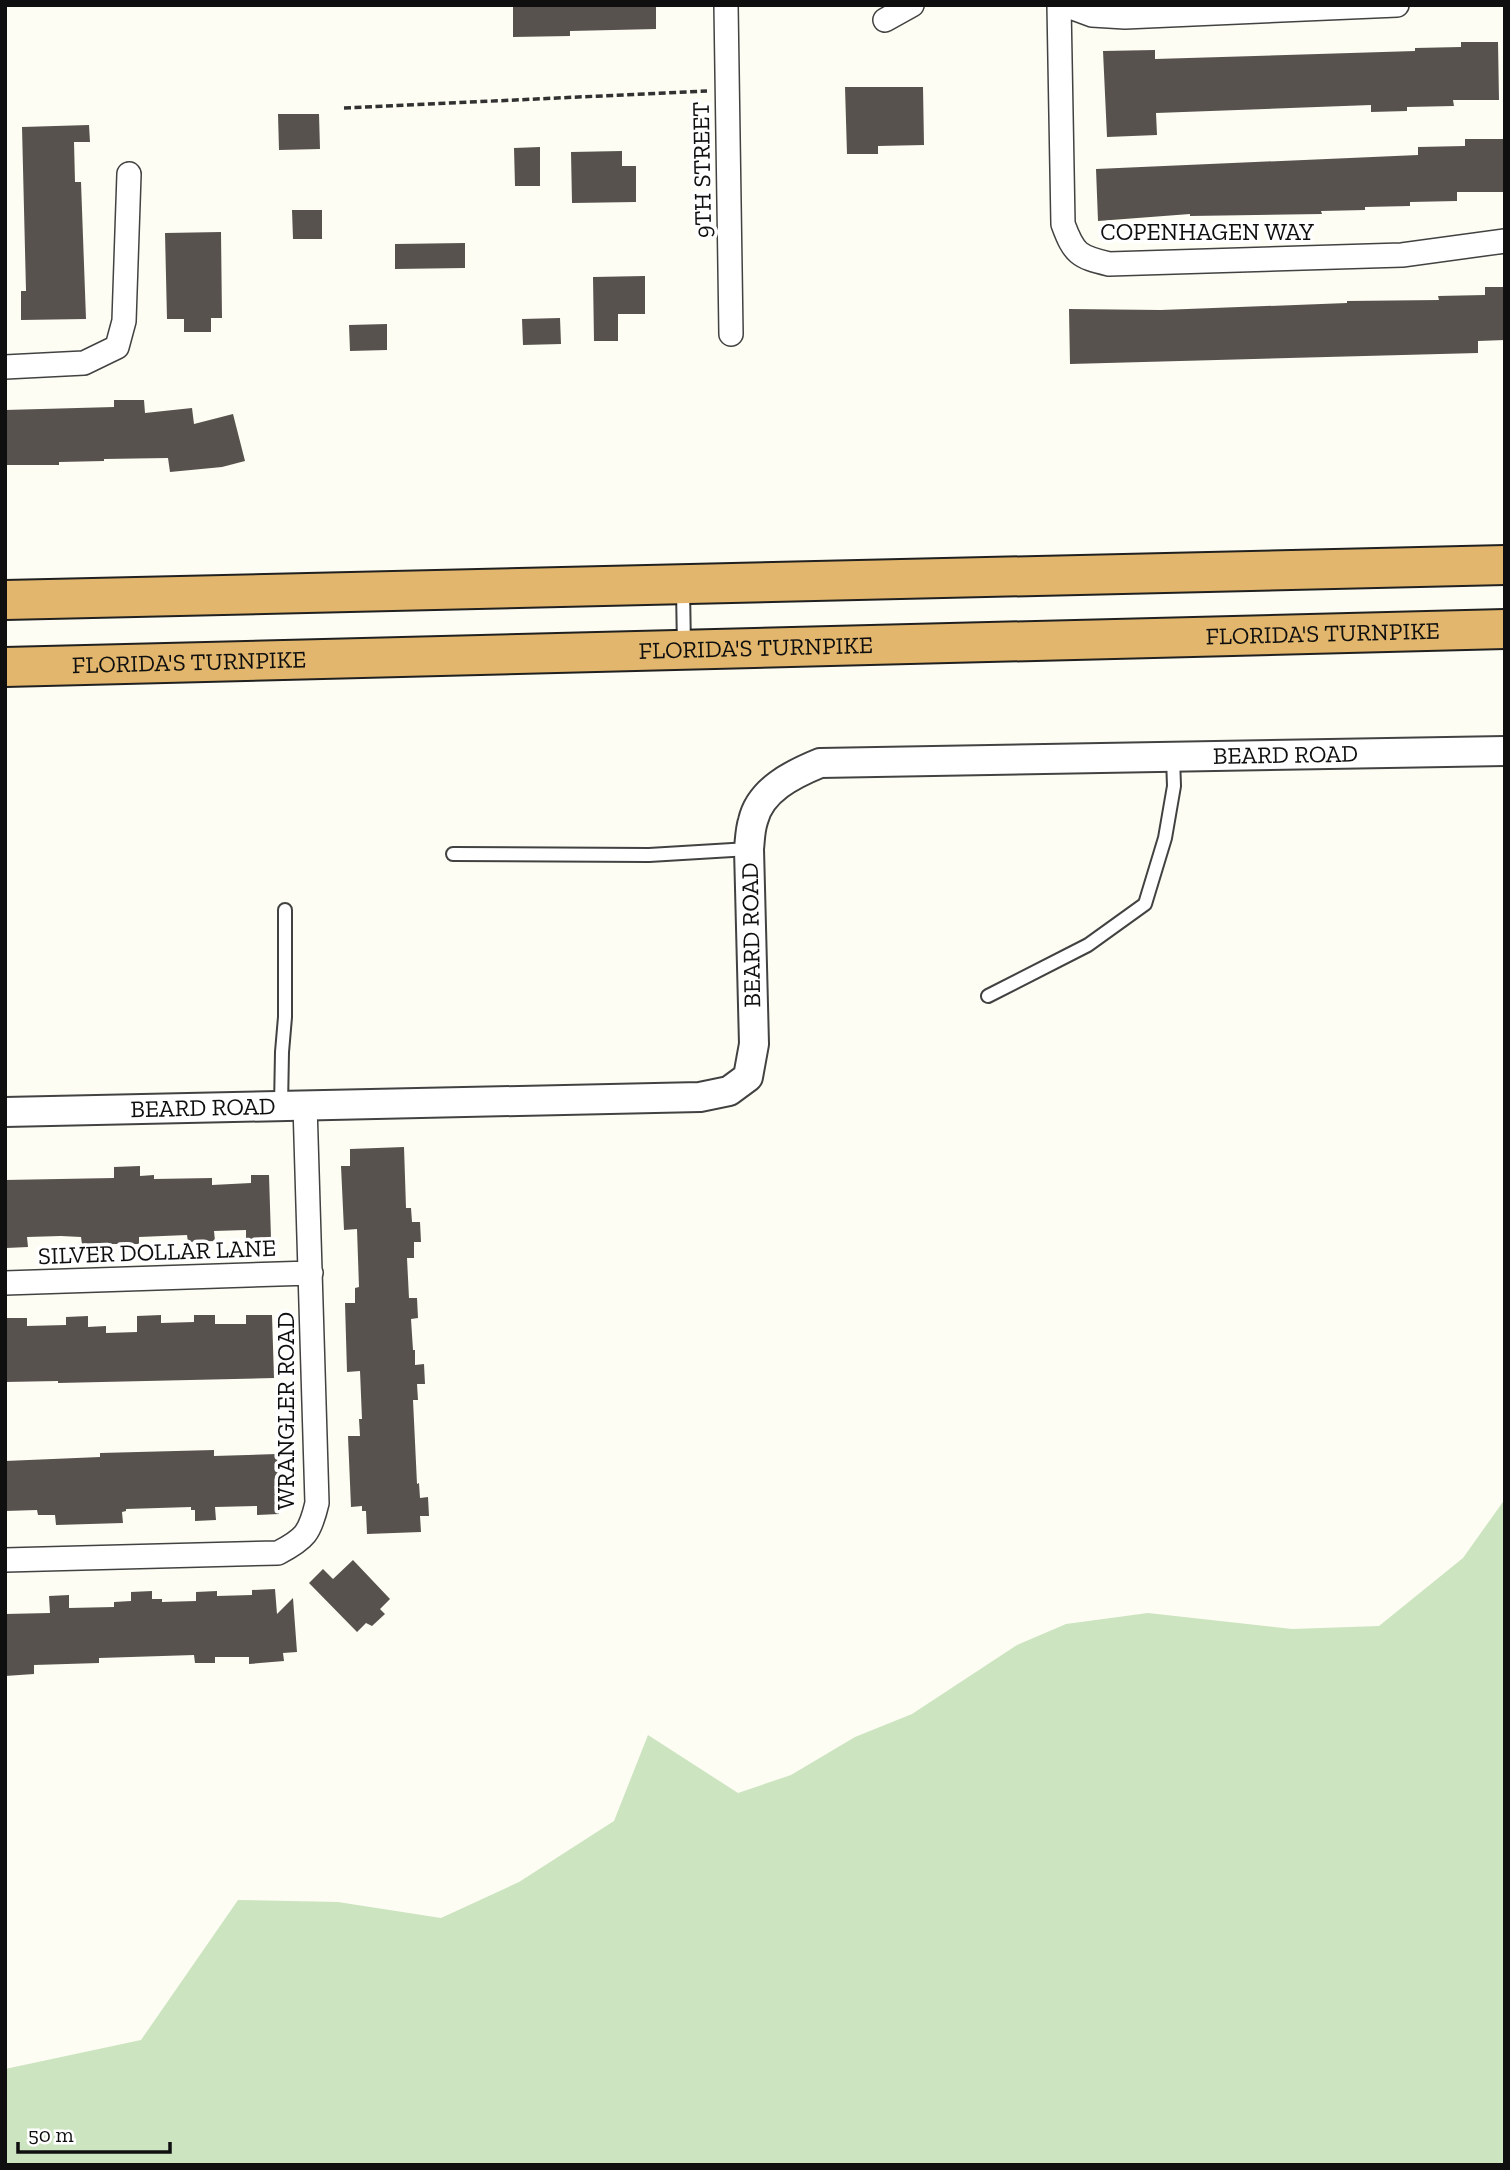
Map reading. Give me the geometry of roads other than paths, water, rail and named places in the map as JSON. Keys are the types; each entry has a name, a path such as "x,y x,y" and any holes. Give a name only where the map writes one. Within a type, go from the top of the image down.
{"highway":[{"path":"5,600 1505,565"},
{"name":"FLORIDA'S TURNPIKE","path":"5,667 1505,629"}],"street":[{"name":"9TH STREET","path":"726,5 731,334"},
{"path":"886,20 912,5"},
{"name":"COPENHAGEN WAY","path":"1059,5 1063,225 1070,244 1085,258 1109,264 1402,255 1505,241"},
{"path":"1065,5 1092,15 1125,17 1397,5"},
{"path":"5,367 84,363 117,347 124,321 129,174"},
{"name":"BEARD ROAD","path":"5,1112 700,1097 729,1091 748,1076 754,1044 749,849 753,818 768,793 798,772 820,764 1505,751"},
{"name":"WRANGLER ROAD","path":"5,1560 278,1553 300,1542 311,1526 317,1503 311,1273 293,1106"},
{"name":"SILVER DOLLAR LANE","path":"5,1283 311,1273"}],"lane":[{"path":"683,585 684,651"},
{"path":"988,996 1088,945 1145,904 1165,838 1174,786 1173,757"},
{"path":"453,854 649,855 749,849"},
{"path":"285,910 285,1017 282,1052 293,1106"}]}
